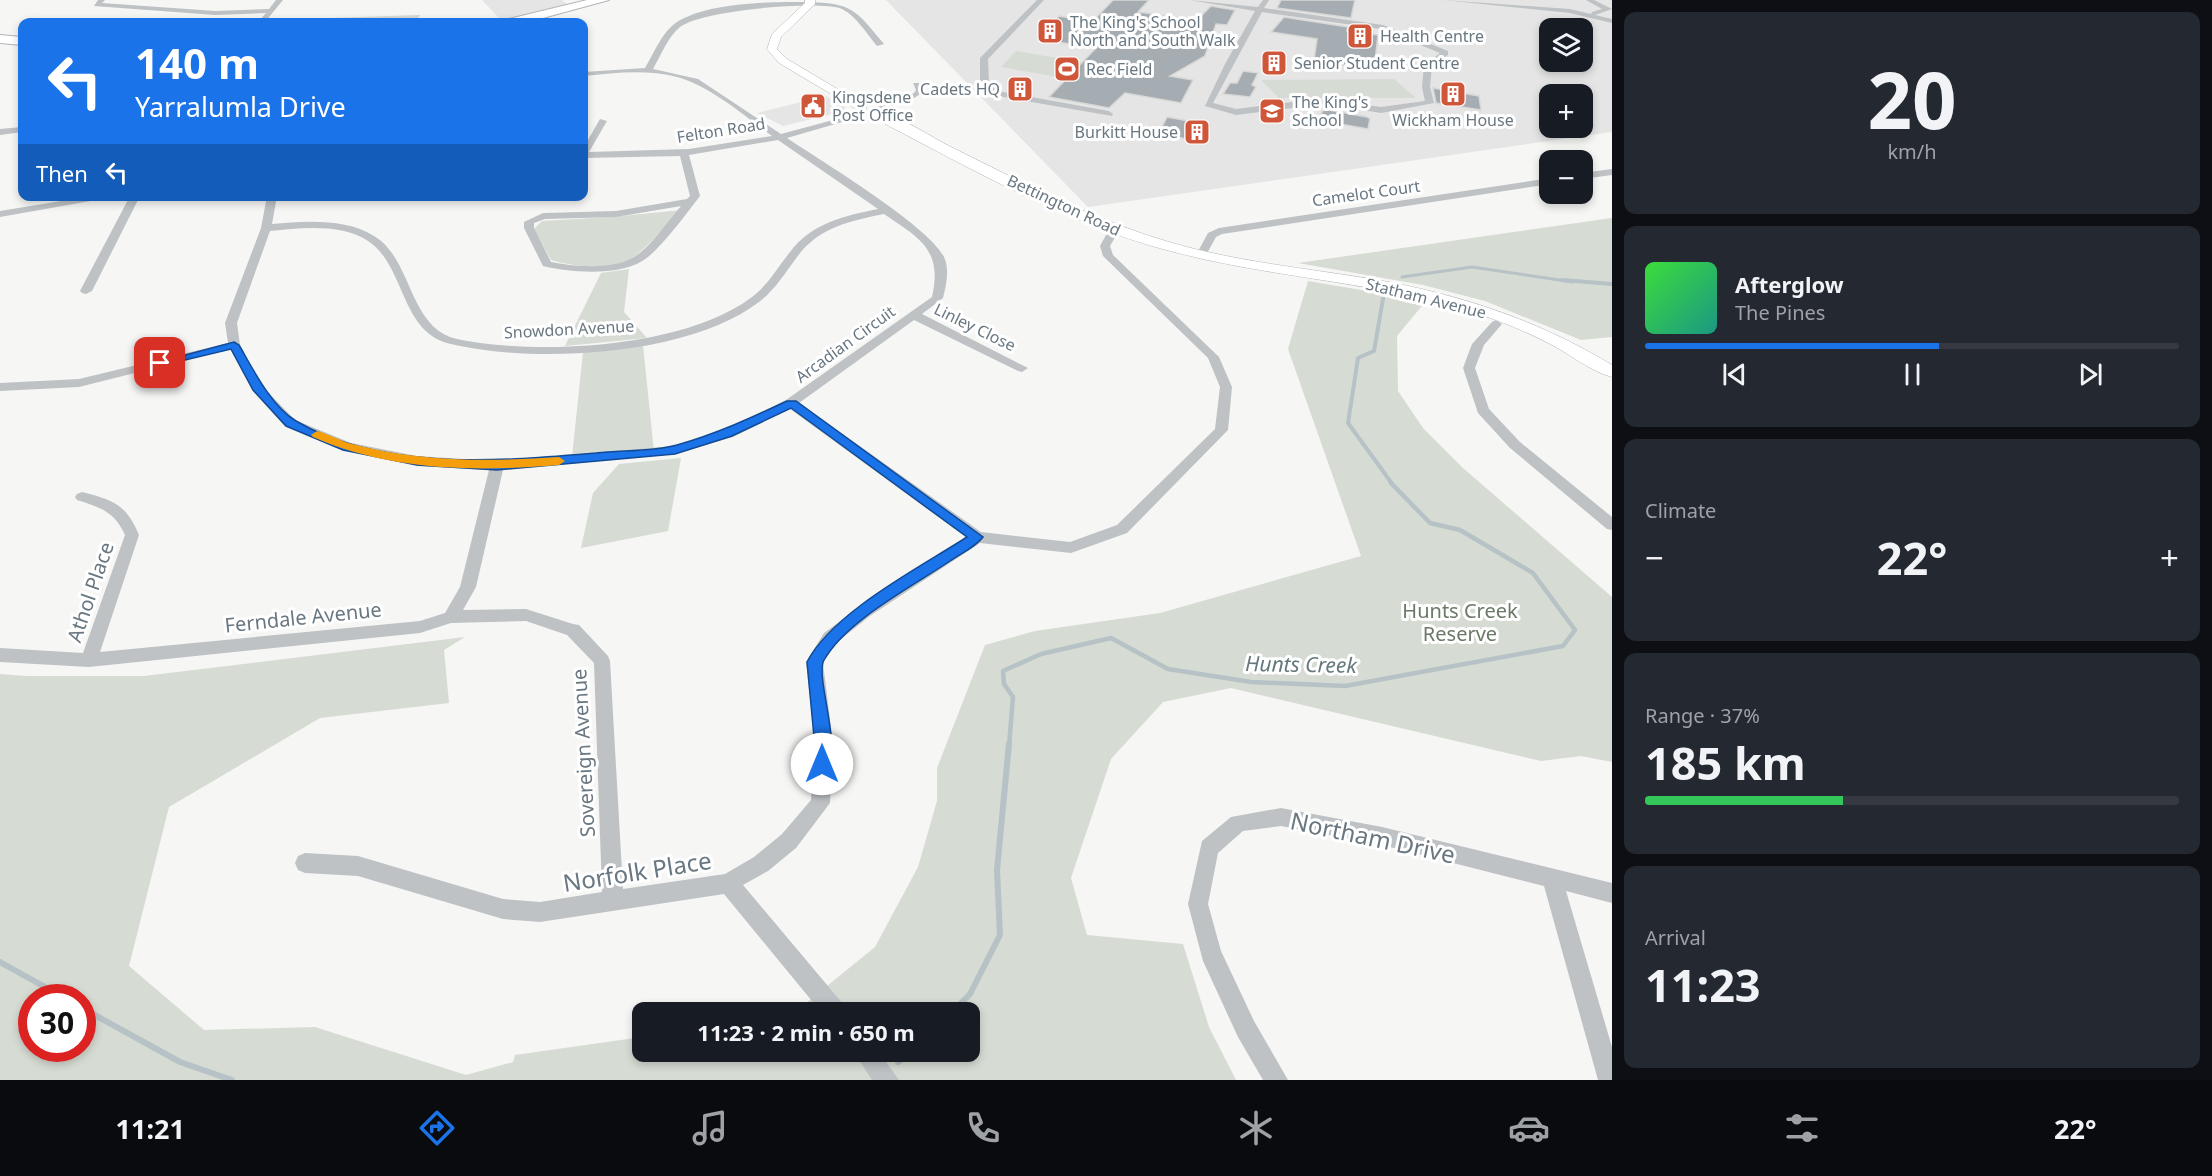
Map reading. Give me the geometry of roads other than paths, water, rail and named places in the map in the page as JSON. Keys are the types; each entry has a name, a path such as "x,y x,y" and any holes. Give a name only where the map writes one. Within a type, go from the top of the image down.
{"highway":[{"path":"530,18 603,0"},
{"path":"0,39 18,41"}],"main road":[{"path":"810,2 776,36 772,49 783,61 861,111 876,112"},
{"name":"Bettington Road","path":"876,112 1076,213 1119,231 1201,255 1263,268"},
{"name":"Statham Avenue","path":"1263,268 1368,283 1463,304 1557,340 1612,372"}],"street":[{"path":"102,0 96,5 215,13 271,11"},
{"path":"265,18 280,0"},
{"path":"1041,0 984,58 982,80 987,87 1001,94 1109,114"},
{"path":"1192,0 1260,10 1383,27 1445,53 1428,64 1426,87 1430,103 1381,110 1325,102 1301,103 1236,112 1208,104 1238,42 1260,10 1266,0"},
{"path":"1446,0 1588,15 1612,21"},
{"path":"1588,15 1609,10 1589,0"},
{"path":"648,70 671,32 685,21 755,5 810,2 846,8 880,44"},
{"name":"Arcadian Circuit","path":"271,201 266,228 231,323 234,345 257,388 290,423 348,447 417,461 497,466 675,450 728,434 791,403 938,298 944,274 937,253 887,210 697,81 648,70 588,74"},
{"path":"876,112 917,95 920,90 916,85"},
{"name":"Felton Road","path":"588,154 684,152 778,136 861,111"},
{"path":"588,147 603,121"},
{"path":"0,132 18,130"},
{"path":"684,152 695,196 644,255 634,261 592,268 567,268 547,264 529,228 529,222 543,216 616,214 689,201"},
{"path":"1593,175 1612,172"},
{"name":"Camelot Court","path":"1201,255 1212,235 1219,231 1539,183"},
{"path":"24,211 30,201"},
{"path":"0,214 84,201"},
{"path":"86,291 132,201"},
{"name":"Snowdon Avenue","path":"266,228 316,226 348,230 372,239 387,256 409,299 429,327 448,341 496,350 586,347 654,340 714,324 756,300 789,264 807,238 835,223 887,210"},
{"path":"791,403 976,537 1071,548 1122,529 1221,430 1226,387 1213,357 1113,264 1105,246 1110,237 1119,231"},
{"name":"Linley Close","path":"914,315 1022,368"},
{"path":"1496,324 1478,344 1469,368 1483,410 1515,445 1612,525"},
{"path":"0,387 79,383 234,345"},
{"path":"451,617 468,586 497,466"},
{"name":"Athol Place","path":"82,497 106,503 124,515 132,536 89,660"},
{"name":"Norfolk Place","path":"305,863 358,866 503,909 540,912 728,883 761,864 789,841 820,803 824,744 814,662 830,638 864,612 976,537"},
{"name":"Sovereign Avenue","path":"451,617 526,615 573,630 602,661 613,900"},
{"name":"Ferndale Avenue","path":"0,655 89,660 420,627 451,617"},
{"name":"Northam Drive","path":"1276,1080 1246,1029 1211,952 1198,904 1209,848 1238,823 1281,817 1382,836 1612,893"},
{"path":"1552,878 1610,1080"},
{"path":"728,883 827,1002"},
{"path":"874,1062 887,1080"}],"waterway":[{"name":"Hunts Creek","path":"1402,277 1472,267 1573,282"},
{"name":"Hunts Creek","path":"1562,280 1612,284"},
{"name":"Hunts Creek","path":"1384,293 1374,351 1358,358 1348,423 1393,485"},
{"name":"Hunts Creek","path":"1009,746 1013,697 1004,684 1003,671 1041,654 1111,638 1168,669 1251,682 1345,686 1563,646 1575,630 1533,573 1460,530 1430,523 1391,483"},
{"name":"Hunts Creek","path":"962,1002 970,994 1000,935 997,870 1009,744"},
{"name":"Hunts Creek","path":"0,962 40,984"},
{"name":"Hunts Creek","path":"96,1016 180,1062 232,1080"}],"place":[{"name":"The King's School North and South Walk","path":"1050,31"},
{"name":"Health Centre","path":"1360,36"},
{"name":"Senior Student Centre","path":"1274,63"},
{"name":"Rec Field","path":"1067,69"},
{"name":"Cadets HQ","path":"1020,89"},
{"name":"Wickham House","path":"1453,94"},
{"name":"Kingsdene Post Office","path":"813,106"},
{"name":"The King's School","path":"1272,111"},
{"name":"Burkitt House","path":"1197,132"}],"park label":[{"name":"Hunts Creek Reserve","path":"1460,622"}]}
